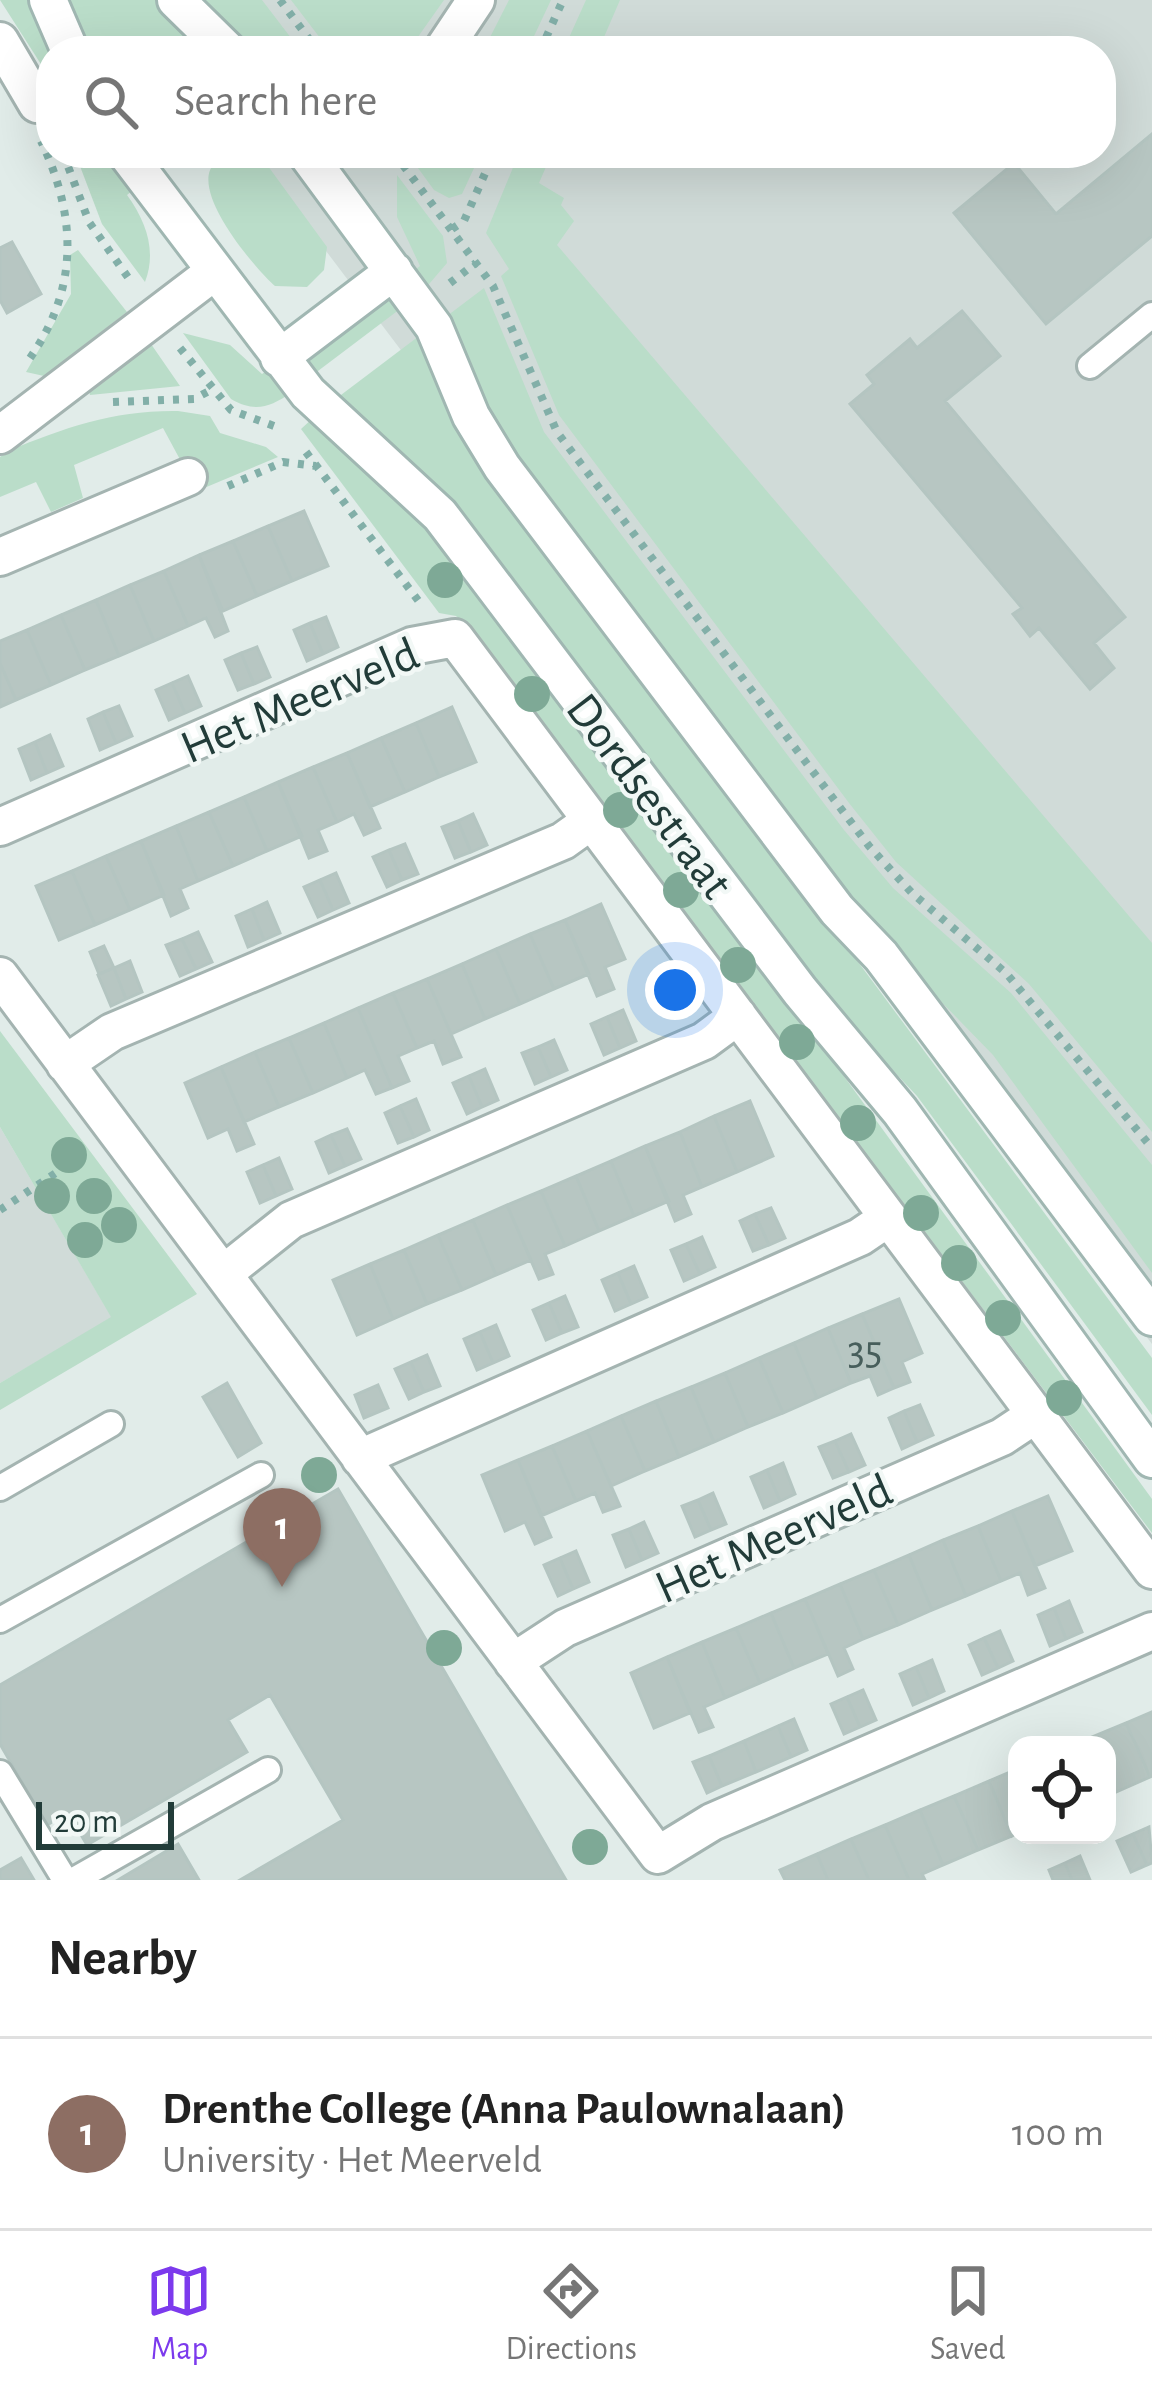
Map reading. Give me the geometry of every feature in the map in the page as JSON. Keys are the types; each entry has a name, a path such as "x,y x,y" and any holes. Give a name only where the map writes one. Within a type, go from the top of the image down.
{"street":[{"path":"48,0 64,36"},
{"path":"176,0 213,36"},
{"path":"452,36 476,0"},
{"path":"0,41 35,114"},
{"name":"Dordsestraat","path":"147,168 214,272 279,358 339,425 440,515 800,991 900,1111 1152,1459"},
{"name":"Dordsestraat","path":"329,168 434,327 471,416 502,467 837,910 881,956 1152,1317"},
{"path":"279,358 394,271"},
{"path":"10,428 214,272"},
{"path":"0,557 188,477"},
{"name":"Het Meerveld","path":"0,827 412,646 454,638 1152,1570"},
{"path":"65,1064 112,1032 563,841 591,821"},
{"path":"0,976 667,1868 712,1822 1152,1631"},
{"path":"223,1274 291,1220 704,1041 738,1016"},
{"path":"360,1458 395,1438 860,1237 888,1218"},
{"name":"Het Meerveld","path":"513,1662 565,1628 1001,1437 1035,1415"}],"lane":[{"path":"1090,366 1152,316"},
{"path":"0,1488 111,1424"},
{"path":"0,1620 261,1475"},
{"path":"74,1880 268,1770"},
{"path":"0,1773 64,1880"}],"path":[{"path":"280,0 307,36"},
{"path":"547,36 563,0"},
{"path":"10,428 15,372 41,341 67,287 62,189 54,168"},
{"path":"69,168 89,222 211,390 231,410 287,432"},
{"path":"405,168 493,286 557,432 869,846 912,893 1006,973 1152,1148"},
{"path":"452,229 464,221 487,168"},
{"path":"99,405 194,399 211,390"},
{"path":"299,444 428,614 454,638"},
{"path":"188,477 199,499 283,462 317,466"},
{"path":"0,1210 117,1132"}],"shaded area":[{"path":"134,0 1152,0 1152,1344 263,168 1116,168 1116,36 162,36"},
{"path":"0,1127 112,1318 0,1383"}],"green space":[{"path":"0,0 33,0 46,36 36,36 36,56"},
{"path":"60,0 155,0 194,36 77,36"},
{"path":"195,0 262,0 290,36 228,36"},
{"path":"291,0 444,0 419,36 319,36"},
{"path":"509,0 551,0 534,36 491,36"},
{"path":"586,0 620,0 604,36 570,36"},
{"path":"81,168 122,168 137,187 127,195 148,237 145,282 102,224"},
{"path":"269,168 327,247 324,270 307,287 275,286 247,256 218,211 209,189 210,171"},
{"path":"418,168 474,168 462,194 449,198 434,190"},
{"path":"513,168 546,168 539,183 564,198 561,205 574,221 557,245 1152,943 1152,1132 1029,984 896,862 559,415 501,276 509,269 486,233"},
{"path":"397,175 443,236 447,263 424,290 411,273 420,266 397,217"},
{"path":"78,250 127,312 44,376 26,372 71,294 70,255"},
{"path":"484,288 544,432 844,830 893,888 1011,993 1152,1165 1152,1273 993,1055 855,913 494,432 443,319"},
{"path":"394,295 404,306 310,377 303,363"},
{"path":"183,333 230,345 262,374 271,367 291,393 262,406 231,399"},
{"path":"423,333 686,730 1152,1358 1152,1415 917,1096 793,964 333,401"},
{"path":"151,344 180,386 90,395 89,391"},
{"path":"178,411 210,416 220,433 266,447 278,457 197,491 163,428 74,465 83,498 51,512 36,482 0,497 0,457 8,451 91,422 133,413"},
{"path":"313,418 394,485 741,935 1152,1499 1152,1533 473,634 456,616 439,613 301,429"},
{"path":"0,1031 197,1294 0,1410 0,1383 111,1317 0,1127"}],"building":[{"path":"1152,134 1152,236 1046,324 954,213 1008,168 1018,168 1056,214"},
{"path":"12,242 41,294 7,313 0,300 0,248"},
{"path":"962,311 1000,356 945,401 1125,617 1094,643 1114,668 1090,689 1039,628 1030,636 1013,614 1022,608 850,404 874,384 867,375 910,339 917,348"},
{"path":"304,511 328,566 292,581 268,526"},
{"path":"268,526 292,581 257,596 233,541"},
{"path":"233,541 257,596 223,611 199,555"},
{"path":"199,555 228,631 215,637 206,618 188,626 164,571"},
{"path":"164,571 188,626 154,641 130,585"},
{"path":"130,585 154,641 119,656 96,600"},
{"path":"96,600 119,656 85,670 61,615"},
{"path":"61,615 85,670 51,685 27,630"},
{"path":"326,617 338,647 323,654 310,623"},
{"path":"310,623 323,654 307,661 294,630"},
{"path":"27,630 51,685 16,700 0,663 0,641"},
{"path":"257,647 270,677 254,684 241,653"},
{"path":"241,653 254,684 238,690 225,660"},
{"path":"0,663 16,700 0,707"},
{"path":"188,676 201,706 185,713 172,683"},
{"path":"172,683 185,713 169,720 156,690"},
{"path":"119,706 132,736 116,743 103,712"},
{"path":"452,707 476,762 439,777 416,723"},
{"path":"103,712 116,743 100,750 88,719"},
{"path":"416,723 439,777 405,792 381,738"},
{"path":"50,735 63,766 47,773 35,742"},
{"path":"381,738 405,792 370,807 347,753"},
{"path":"35,742 47,773 31,780 19,749"},
{"path":"347,753 380,828 364,835 354,814 337,822 313,767"},
{"path":"313,767 337,822 318,830 327,851 309,858 278,782"},
{"path":"278,782 302,836 267,851 244,797"},
{"path":"244,797 267,851 233,866 209,812"},
{"path":"209,812 233,866 198,881 176,826"},
{"path":"473,814 487,845 471,852 458,821"},
{"path":"458,821 471,852 455,858 442,827"},
{"path":"176,826 198,881 180,889 188,908 171,916 141,841"},
{"path":"141,841 164,895 130,910 106,856"},
{"path":"405,844 418,874 402,880 389,850"},
{"path":"389,850 402,880 387,887 373,857"},
{"path":"106,856 130,910 95,925 72,871"},
{"path":"72,871 95,925 59,940 36,886"},
{"path":"336,873 349,903 333,910 320,880"},
{"path":"320,880 333,910 318,917 304,887"},
{"path":"267,902 280,933 264,940 252,909"},
{"path":"601,904 625,959 605,967 614,989 597,996 565,920"},
{"path":"252,909 264,940 248,947 236,916"},
{"path":"565,920 589,974 554,989 530,934"},
{"path":"198,932 212,962 196,969 182,939"},
{"path":"530,934 554,989 520,1004 496,949"},
{"path":"182,939 196,969 180,976 166,945"},
{"path":"104,946 114,968 99,974 90,952"},
{"path":"496,949 520,1004 485,1019 462,964"},
{"path":"130,961 142,992 126,999 114,968"},
{"path":"462,964 485,1019 451,1034 427,979"},
{"path":"114,968 126,999 111,1006 98,975"},
{"path":"427,979 461,1057 443,1064 434,1041 417,1048 393,993"},
{"path":"393,993 417,1048 398,1056 409,1081 392,1088 358,1008"},
{"path":"358,1008 392,1088 376,1094 365,1070 347,1078 324,1023"},
{"path":"623,1010 636,1041 620,1048 607,1017"},
{"path":"607,1017 620,1048 604,1055 591,1024"},
{"path":"324,1023 347,1078 313,1093 289,1038"},
{"path":"289,1038 313,1093 279,1107 255,1052"},
{"path":"554,1040 567,1070 551,1077 538,1047"},
{"path":"538,1047 551,1077 535,1084 522,1053"},
{"path":"255,1052 279,1107 244,1122 221,1067"},
{"path":"221,1067 254,1144 237,1151 228,1129 208,1138 185,1083"},
{"path":"485,1069 498,1100 482,1107 469,1076"},
{"path":"469,1076 482,1107 467,1114 453,1083"},
{"path":"416,1099 429,1130 414,1137 400,1106"},
{"path":"750,1101 773,1156 737,1172 714,1116"},
{"path":"400,1106 414,1137 398,1143 385,1113"},
{"path":"714,1116 737,1172 702,1187 680,1132"},
{"path":"347,1129 361,1159 345,1166 331,1135"},
{"path":"680,1132 702,1187 683,1195 691,1214 675,1221 645,1146"},
{"path":"331,1135 345,1166 329,1173 316,1142"},
{"path":"645,1146 669,1201 634,1216 611,1161"},
{"path":"279,1158 292,1189 276,1196 263,1165"},
{"path":"611,1161 634,1216 599,1231 576,1176"},
{"path":"263,1165 276,1196 260,1203 247,1172"},
{"path":"576,1176 599,1231 565,1246 541,1191"},
{"path":"541,1191 565,1246 545,1254 553,1274 539,1279 507,1205"},
{"path":"507,1205 531,1260 496,1275 473,1220"},
{"path":"771,1208 785,1238 769,1245 755,1214"},
{"path":"755,1214 769,1245 753,1251 740,1221"},
{"path":"473,1220 496,1275 462,1290 438,1235"},
{"path":"438,1235 462,1290 427,1304 404,1250"},
{"path":"702,1237 715,1267 700,1274 686,1244"},
{"path":"686,1244 700,1274 684,1281 671,1250"},
{"path":"404,1250 427,1304 393,1319 370,1264"},
{"path":"370,1264 393,1319 357,1335 333,1280"},
{"path":"634,1266 647,1297 631,1304 618,1273"},
{"path":"618,1273 631,1304 615,1311 602,1280"},
{"path":"565,1296 578,1327 562,1333 549,1303"},
{"path":"899,1299 922,1353 902,1362 910,1382 894,1388 862,1314"},
{"path":"549,1303 562,1333 546,1340 533,1310"},
{"path":"862,1314 894,1388 878,1395 870,1376 851,1383 828,1328"},
{"path":"496,1325 509,1356 493,1363 480,1332"},
{"path":"828,1328 851,1383 817,1398 794,1343"},
{"path":"480,1332 493,1363 477,1370 464,1339"},
{"path":"794,1343 817,1398 783,1413 759,1358"},
{"path":"427,1355 440,1386 424,1392 411,1362"},
{"path":"759,1358 783,1413 748,1427 725,1373"},
{"path":"411,1362 424,1392 409,1399 395,1369"},
{"path":"725,1373 748,1427 714,1442 691,1387"},
{"path":"227,1383 261,1443 238,1457 203,1397"},
{"path":"378,1385 388,1408 364,1418 355,1395"},
{"path":"691,1387 714,1442 679,1457 656,1401"},
{"path":"656,1401 679,1457 645,1471 621,1416"},
{"path":"920,1405 933,1435 917,1442 904,1411"},
{"path":"904,1411 917,1442 902,1449 889,1418"},
{"path":"621,1416 645,1471 611,1486 587,1431"},
{"path":"587,1431 620,1506 603,1512 595,1493 576,1501 552,1446"},
{"path":"851,1434 865,1465 849,1472 835,1441"},
{"path":"835,1441 849,1472 833,1478 819,1447"},
{"path":"552,1446 576,1501 541,1516 518,1460"},
{"path":"518,1460 551,1537 535,1544 525,1522 505,1531 482,1475"},
{"path":"783,1463 795,1494 780,1501 767,1470"},
{"path":"767,1470 780,1501 764,1508 751,1477"},
{"path":"338,1489 566,1880 240,1880 343,1820 270,1695 228,1720 247,1752 87,1845 68,1813 47,1825 0,1744 0,1685"},
{"path":"713,1493 726,1524 711,1530 698,1500"},
{"path":"1048,1496 1072,1551 1035,1566 1012,1511"},
{"path":"698,1500 711,1530 695,1537 682,1506"},
{"path":"1012,1511 1045,1588 1028,1595 1020,1573 1001,1581 978,1526"},
{"path":"644,1522 658,1553 642,1560 629,1529"},
{"path":"978,1526 1001,1581 966,1596 943,1540"},
{"path":"629,1529 642,1560 626,1567 613,1535"},
{"path":"943,1540 966,1596 932,1610 909,1555"},
{"path":"576,1551 589,1582 573,1589 560,1558"},
{"path":"909,1555 932,1610 898,1625 874,1570"},
{"path":"560,1558 573,1589 558,1596 544,1565"},
{"path":"874,1570 898,1625 863,1639 840,1584"},
{"path":"840,1584 863,1639 844,1648 853,1669 838,1676 805,1599"},
{"path":"805,1599 828,1654 794,1668 771,1613"},
{"path":"1069,1601 1082,1632 1066,1639 1054,1608"},
{"path":"1054,1608 1066,1639 1050,1646 1038,1615"},
{"path":"771,1613 794,1668 760,1683 736,1628"},
{"path":"736,1628 760,1683 725,1698 702,1642"},
{"path":"1000,1631 1013,1661 998,1668 984,1638"},
{"path":"984,1638 998,1668 982,1675 969,1645"},
{"path":"702,1642 725,1698 704,1707 713,1727 699,1732 667,1657"},
{"path":"667,1657 690,1713 654,1728 631,1673"},
{"path":"932,1660 944,1691 929,1698 916,1667"},
{"path":"916,1667 929,1698 913,1705 900,1674"},
{"path":"863,1690 876,1720 860,1727 847,1697"},
{"path":"847,1697 860,1727 844,1734 831,1704"},
{"path":"1152,1712 1152,1776 1150,1777 1126,1723"},
{"path":"794,1719 807,1750 791,1757 778,1726"},
{"path":"1126,1723 1150,1777 1116,1792 1116,1736 1094,1736"},
{"path":"778,1726 791,1757 756,1772 744,1741"},
{"path":"744,1741 756,1772 722,1786 709,1756"},
{"path":"709,1756 722,1786 707,1793 693,1762"},
{"path":"1008,1773 1008,1826 989,1781"},
{"path":"989,1781 1008,1838 978,1850 954,1796"},
{"path":"954,1796 978,1850 943,1865 920,1810"},
{"path":"920,1810 943,1865 922,1874 925,1880 909,1880 885,1825"},
{"path":"885,1825 909,1880 869,1880 851,1839"},
{"path":"1149,1827 1152,1863 1147,1865 1133,1834"},
{"path":"1133,1834 1147,1865 1131,1872 1117,1841"},
{"path":"851,1839 869,1880 828,1880 817,1854"},
{"path":"178,1844 199,1880 118,1880"},
{"path":"817,1854 828,1880 785,1880 780,1870"},
{"path":"1080,1856 1090,1880 1072,1880 1065,1863"},
{"path":"21,1858 34,1880 0,1880 0,1870"},
{"path":"1065,1863 1072,1880 1053,1880 1049,1870"}],"place":[{"name":"Drenthe College (Anna Paulownalaan)","path":"282,1587"}]}
